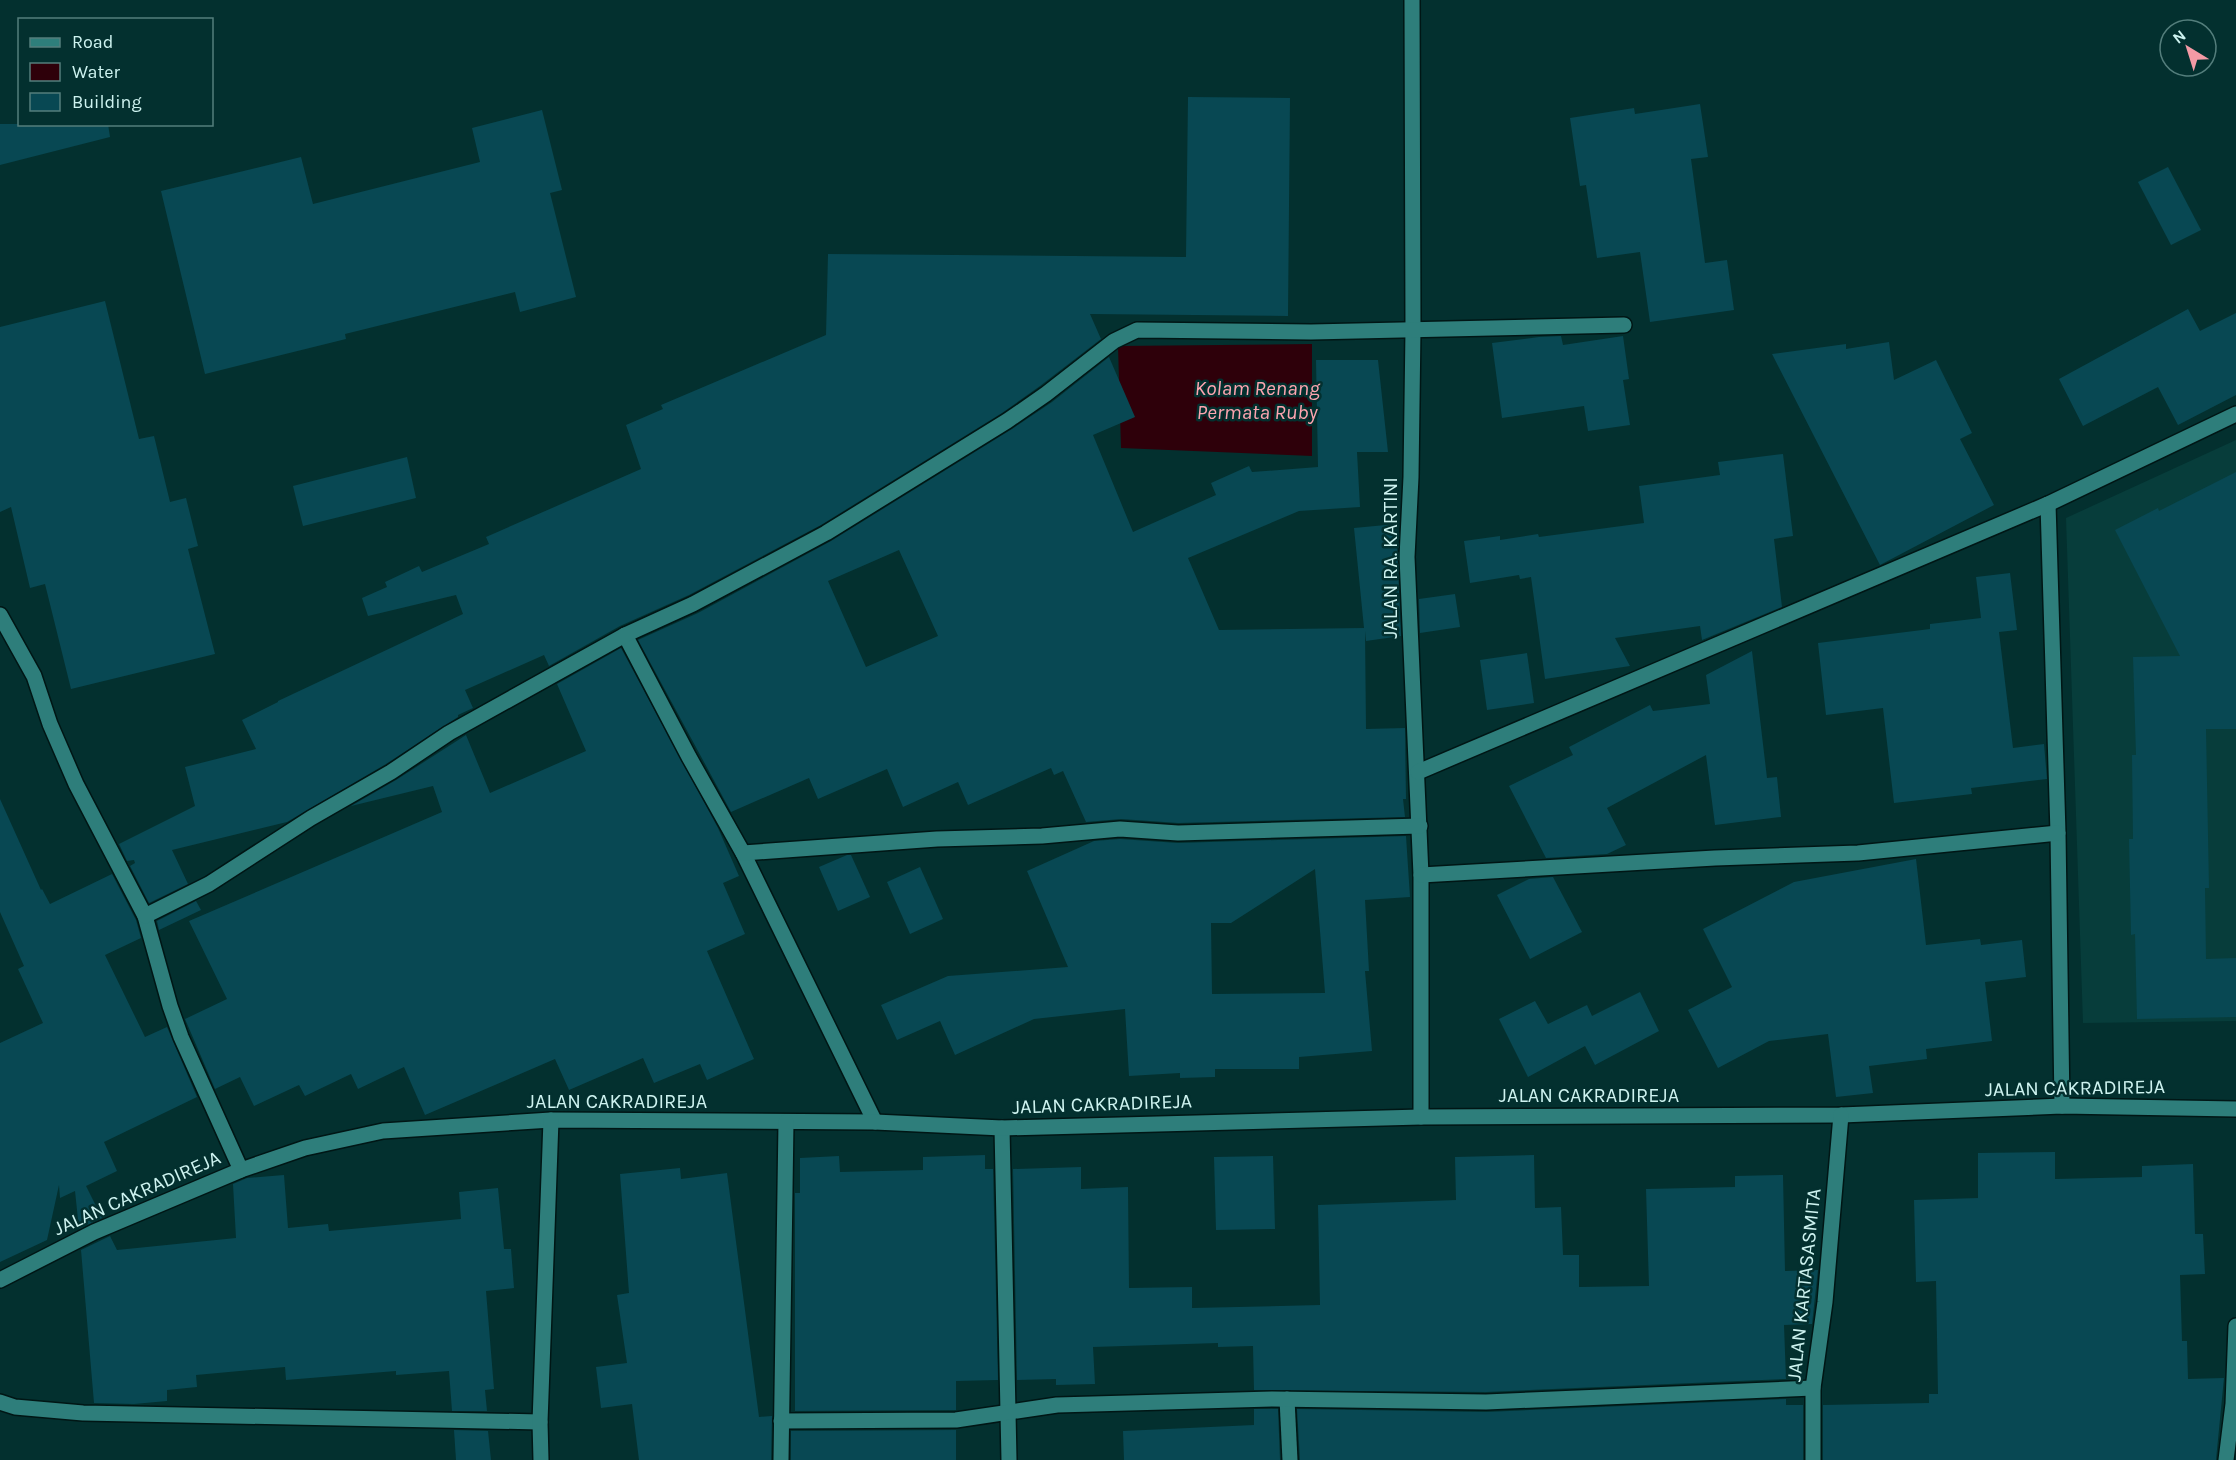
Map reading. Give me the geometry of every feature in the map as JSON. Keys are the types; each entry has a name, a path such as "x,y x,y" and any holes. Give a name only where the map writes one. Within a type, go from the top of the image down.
{"street":[{"name":"JALAN RA. KARTINI","path":"1412,0 1413,329 1411,477 1407,557 1422,875 1421,1117"},
{"path":"145,916 209,884 311,818 391,772 449,733 625,634 693,604 826,533 1007,421 1114,341 1137,330 1165,328 1311,332 1624,325"},
{"path":"1418,772 2048,504 2236,414"},
{"path":"2048,504 2058,833 2062,1106"},
{"path":"0,615 34,676 50,724 76,784 145,916 181,1037 241,1170"},
{"path":"625,634 689,757 743,853 875,1122"},
{"path":"743,853 937,839 1042,836 1120,829 1178,833 1420,826"},
{"path":"1422,875 1715,858 1858,853 2058,833"},
{"name":"JALAN CAKRADIREJA","path":"0,1280 94,1232 241,1170 305,1148 383,1131 551,1120 875,1122 1002,1128 1421,1117 1841,1115 2062,1106 2236,1109"},
{"name":"JALAN KARTASASMITA","path":"1813,1460 1813,1388 1825,1302 1841,1115"},
{"path":"541,1460 540,1422 551,1120"},
{"path":"781,1460 786,1122"},
{"path":"1002,1128 1009,1460"},
{"path":"2226,1460 2233,1404 2236,1326"},
{"path":"781,1421 956,1420 1009,1410 1057,1405 1287,1400 1486,1402 1813,1388"},
{"path":"1287,1400 1290,1460"},
{"path":"0,1402 15,1407 83,1413 540,1422"}],"shaded area":[{"path":"2236,440 2236,1021 2083,1023 2066,518"}],"water":[{"name":"Kolam Renang Permata Ruby","path":"1312,344 1312,456 1121,448 1118,346"}],"building":[{"path":"1188,97 1290,98 1288,316 1090,314 1101,339 1002,413 821,525 689,595 620,626 549,666 544,655 465,690 473,708 458,715 386,764 287,822 172,850 188,884 149,903 130,866 135,863 134,860 127,861 119,844 195,806 185,767 256,749 242,720 463,614 456,595 368,616 362,598 387,587 385,582 419,566 422,572 489,544 486,537 641,469 626,425 663,409 661,405 826,335 828,254 1186,257"},
{"path":"1700,104 1708,157 1691,159 1705,263 1727,260 1734,310 1650,322 1640,252 1597,258 1586,185 1580,186 1570,118 1634,108 1635,114"},
{"path":"542,110 562,190 550,193 576,297 520,312 515,292 345,334 346,339 205,374 161,191 301,157 313,204 480,162 472,128"},
{"path":"0,124 108,126 110,137 0,165"},
{"path":"2168,167 2201,230 2171,245 2138,182"},
{"path":"105,301 139,439 154,436 170,502 186,498 198,546 188,549 215,654 71,689 45,584 30,588 11,507 0,512 0,327"},
{"path":"2188,309 2200,331 2236,313 2236,395 2178,425 2158,387 2083,426 2059,379"},
{"path":"1561,336 1563,345 1623,336 1629,379 1623,380 1630,425 1588,431 1584,406 1502,418 1492,343"},
{"path":"1889,342 1894,380 1936,360 1972,433 1960,439 1994,505 1880,565 1772,354 1846,344 1846,349"},
{"path":"1109,357 1135,417 1093,435 1133,532 1216,495 1211,483 1249,466 1252,472 1318,467 1316,360 1378,360 1388,452 1357,452 1360,507 1299,511 1188,558 1219,630 1364,628 1354,528 1396,524 1401,636 1366,641 1365,631 1366,729 1405,728 1406,799 1403,799 1405,817 1178,823 1121,819 1086,822 1063,771 1054,775 1051,768 968,805 958,782 903,807 887,769 818,799 809,778 731,812 638,640 698,613 831,541 1052,402","holes":["899,550 938,636 866,667 828,581"]},
{"path":"1783,454 1793,536 1774,539 1782,607 1702,640 1700,626 1615,638 1630,666 1545,679 1531,577 1520,579 1519,575 1470,583 1464,541 1500,536 1500,540 1538,534 1539,537 1644,523 1639,486 1720,475 1718,462"},
{"path":"407,457 416,498 303,526 293,486"},
{"path":"2236,472 2236,729 2206,729 2209,888 2205,888 2206,959 2236,958 2236,1017 2137,1019 2135,934 2131,935 2129,839 2133,839 2132,755 2136,755 2133,657 2180,656 2115,530 2158,508 2159,511"},
{"path":"2010,573 2017,630 1999,632 2013,748 2044,744 2047,779 1971,788 1972,794 1894,803 1883,708 1826,715 1818,643 1930,629 1930,624 1981,618 1976,577"},
{"path":"1455,594 1460,627 1420,633 1419,599"},
{"path":"621,648 718,828 739,876 723,883 745,934 707,951 754,1059 707,1080 700,1064 654,1083 643,1058 569,1090 555,1059 425,1115 404,1067 358,1089 351,1074 305,1096 299,1085 254,1106 240,1077 215,1089 185,1019 227,999 189,921 442,812 433,786 351,806 466,735 490,793 586,751 557,684"},
{"path":"1752,651 1767,778 1777,777 1781,817 1715,825 1706,755 1607,808 1626,845 1607,854 1546,858 1509,786 1573,755 1569,747 1650,705 1653,711 1710,704 1706,675"},
{"path":"1527,653 1534,703 1487,710 1480,660"},
{"path":"0,799 41,890 50,904 112,874 136,920 141,938 105,955 145,1037 167,1027 197,1097 104,1142 117,1171 86,1186 102,1218 79,1229 75,1191 60,1198 59,1185 47,1240 0,1262 0,1043 43,1023 18,969 24,966 0,912"},
{"path":"1406,836 1410,897 1365,900 1369,971 1365,971 1372,1051 1299,1057 1299,1069 1215,1069 1215,1077 1180,1078 1180,1073 1129,1076 1125,1009 1034,1019 955,1055 940,1021 897,1040 881,1005 948,976 1068,967 1027,871 1094,841 1120,839 1178,843","holes":["1315,869 1325,993 1212,994 1211,923 1231,923"]},
{"path":"851,855 870,897 838,911 819,867"},
{"path":"1916,859 1926,945 1980,939 1981,945 2022,940 2026,977 1985,982 1992,1041 1926,1049 1927,1059 1869,1066 1873,1093 1836,1097 1828,1034 1769,1041 1718,1068 1688,1010 1732,987 1703,929 1794,882"},
{"path":"920,867 943,919 910,934 887,882"},
{"path":"1553,877 1582,932 1530,959 1497,895 1529,879"},
{"path":"196,901 201,910 159,930 157,921"},
{"path":"1640,992 1659,1031 1595,1065 1585,1046 1528,1077 1499,1019 1535,1001 1548,1024 1587,1005 1592,1016"},
{"path":"2055,1152 2055,1179 2142,1177 2142,1166 2193,1164 2195,1234 2203,1234 2205,1274 2180,1275 2182,1341 2187,1341 2188,1379 2224,1378 2216,1460 1823,1460 1823,1405 1929,1403 1929,1394 1938,1394 1936,1281 1916,1282 1914,1200 1978,1198 1978,1153"},
{"path":"985,1155 985,1169 993,1169 998,1380 956,1381 956,1410 795,1411 795,1193 800,1193 800,1158 839,1156 840,1172 923,1170 923,1157"},
{"path":"1534,1155 1535,1208 1561,1207 1563,1255 1579,1255 1579,1287 1649,1286 1646,1189 1735,1187 1735,1176 1783,1175 1785,1271 1818,1270 1812,1324 1784,1325 1786,1379 1486,1392 1254,1390 1253,1346 1218,1347 1218,1343 1093,1347 1095,1384 1056,1385 1056,1379 1017,1380 1013,1169 1081,1167 1081,1189 1128,1187 1129,1288 1192,1287 1192,1308 1320,1305 1318,1205 1456,1200 1455,1157"},
{"path":"1273,1156 1275,1229 1216,1230 1214,1157"},
{"path":"680,1168 681,1179 727,1173 759,1417 772,1416 771,1460 639,1460 632,1404 601,1408 596,1367 627,1363 617,1295 629,1293 620,1174"},
{"path":"284,1175 288,1228 328,1224 329,1231 461,1219 459,1192 498,1188 504,1249 511,1249 514,1288 486,1291 494,1389 485,1390 487,1411 452,1411 449,1371 396,1375 396,1371 286,1380 285,1367 196,1375 197,1387 167,1390 167,1401 134,1404 94,1403 81,1250 110,1236 117,1250 236,1238 233,1184 247,1178"},
{"path":"1786,1399 1786,1405 1803,1405 1803,1460 1300,1460 1297,1409 1486,1412"},
{"path":"1254,1409 1278,1409 1280,1460 1124,1460 1123,1431 1254,1425"},
{"path":"454,1430 488,1431 491,1460 456,1460"},
{"path":"956,1430 956,1460 791,1460 791,1431"}]}
